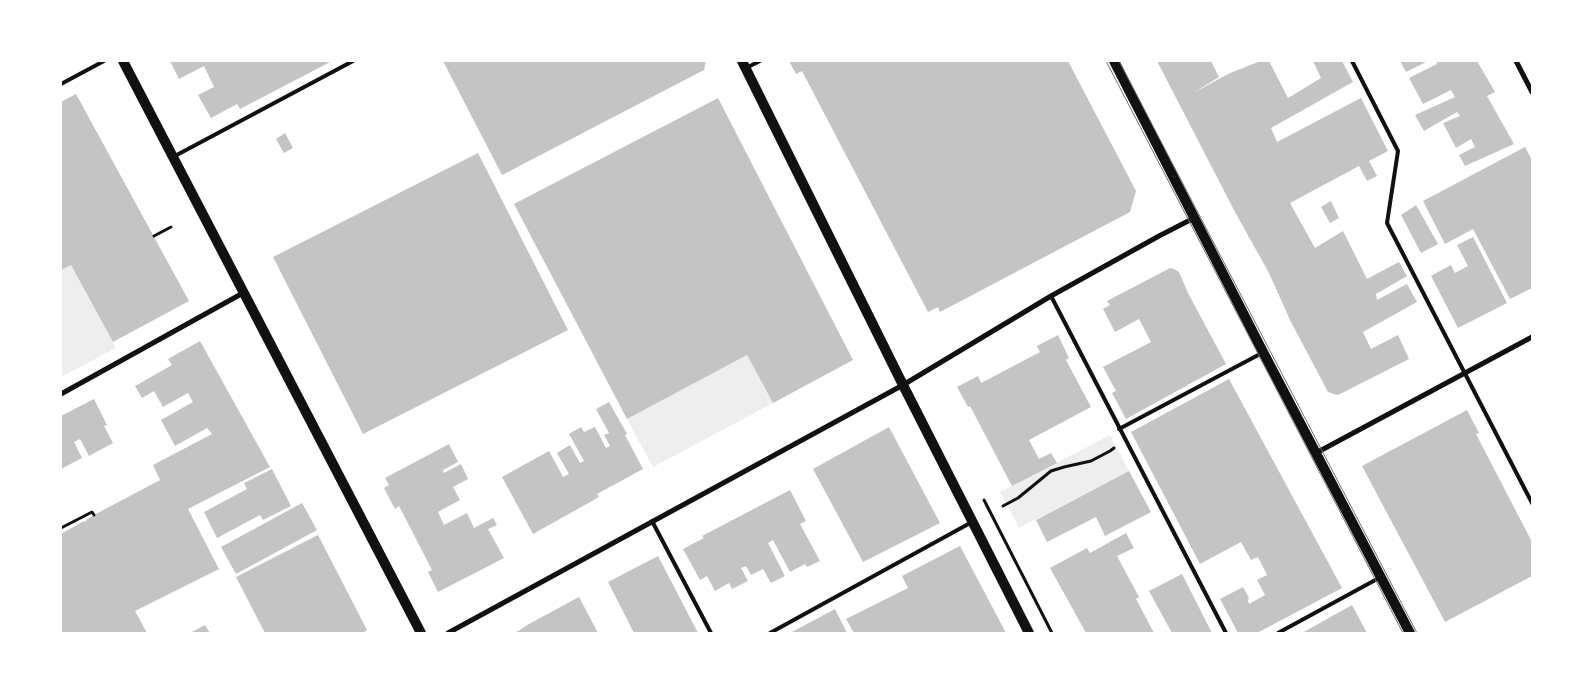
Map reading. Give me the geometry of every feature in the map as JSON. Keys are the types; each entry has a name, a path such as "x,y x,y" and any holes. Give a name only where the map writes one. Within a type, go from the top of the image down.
{"main road":[{"path":"123,61 421,633"},
{"path":"1114,61 1410,633"},
{"path":"744,65 903,385 1030,633"}],"street":[{"path":"1516,61 1532,92"},
{"path":"448,633 903,385 1051,296 1194,218"},
{"path":"61,394 244,293"},
{"path":"1316,453 1532,337"}],"lane":[{"path":"61,84 104,61"},
{"path":"173,157 352,61"},
{"path":"744,65 760,61"},
{"path":"1352,61 1398,151 1387,223 1532,503"},
{"path":"1051,296 1226,633"},
{"path":"1119,429 1263,352"},
{"path":"652,521 711,633"},
{"path":"770,633 973,522"},
{"path":"1278,633 1381,577"}],"path":[{"path":"154,236 171,227"},
{"path":"1003,506 1018,498 1051,471 1091,461 1110,451 1124,439"},
{"path":"984,500 1052,633"},
{"path":"61,528 92,512 94,515"}],"shaded area":[{"path":"71,265 116,348 61,377 61,270"},
{"path":"747,355 773,403 653,467 627,419"},
{"path":"1110,435 1129,471 1019,528 1000,492"}],"building":[{"path":"170,61 332,61 240,109 237,104 211,118 198,95 214,87 204,66 179,79"},
{"path":"443,61 706,61 704,70 502,175"},
{"path":"789,61 1068,61 1136,191 1130,212 940,312 938,307 928,312 802,71 796,74"},
{"path":"1157,61 1211,61 1219,77 1193,93 1230,73 1261,61 1269,61 1288,98 1321,78 1313,61 1342,61 1353,82 1271,128 1277,142 1361,98 1388,151 1369,161 1377,176 1367,181 1359,166 1290,203 1315,248 1343,231 1367,279 1399,262 1407,276 1376,294 1377,300 1407,284 1417,302 1363,332 1371,349 1398,335 1409,359 1338,395 1328,392 1290,320 1269,273 1235,212"},
{"path":"1400,61 1428,61 1406,72"},
{"path":"1436,61 1477,61 1495,92 1487,96 1514,144 1465,166 1459,155 1475,147 1471,139 1456,148 1443,123 1460,116 1457,112 1424,131 1415,115 1455,97 1451,90 1423,104 1409,78 1437,64"},
{"path":"76,94 189,301 113,342 71,265 61,270 61,102"},
{"path":"718,98 853,360 773,403 747,355 627,419 514,204"},
{"path":"285,133 293,148 284,153 276,139"},
{"path":"1525,147 1532,160 1532,288 1510,299 1473,229 1445,244 1423,201"},
{"path":"478,153 568,330 363,434 273,257"},
{"path":"1331,201 1339,218 1330,223 1321,207"},
{"path":"1416,205 1438,244 1421,253 1401,215"},
{"path":"1473,237 1507,303 1458,328 1431,276 1451,265 1455,273 1468,266 1457,245"},
{"path":"1170,268 1179,272 1188,293 1226,364 1126,419 1112,393 1116,391 1103,367 1151,342 1139,319 1115,332 1103,309 1110,305 1107,301"},
{"path":"1058,335 1069,358 1066,360 1091,407 1029,440 1039,459 1051,453 1057,463 1012,486 970,406 968,407 957,387 978,376 981,383 1040,352 1037,346"},
{"path":"200,341 270,467 188,509 219,569 135,611 147,633 61,633 61,534 160,480 153,465 212,434 207,428 175,446 161,420 193,402 188,393 163,407 154,391 142,398 135,386 172,365 168,359"},
{"path":"1229,379 1342,588 1257,633 1238,633 1220,599 1243,587 1249,598 1249,604 1265,595 1257,580 1267,575 1258,557 1251,560 1241,542 1200,564 1131,432"},
{"path":"94,399 107,425 104,426 113,443 89,456 80,439 74,442 82,458 61,469 61,416"},
{"path":"609,402 627,434 625,435 643,469 597,494 599,497 533,534 502,477 549,451 563,477 569,474 557,453 570,445 580,463 584,461 569,434 581,427 584,432 595,427 606,448 610,446 604,435 609,433 596,409"},
{"path":"1467,410 1479,433 1476,434 1532,542 1532,576 1445,622 1362,466"},
{"path":"889,427 940,523 863,562 813,469"},
{"path":"449,444 458,462 443,470 444,473 461,464 468,479 453,487 460,500 438,512 444,525 467,513 474,528 493,518 497,525 488,529 504,558 438,592 428,572 432,570 399,506 395,509 384,488 389,485 385,478"},
{"path":"272,469 291,506 263,520 260,515 217,538 204,512 247,489 244,483"},
{"path":"1129,471 1151,512 1105,536 1096,517 1047,542 1036,520"},
{"path":"790,490 806,521 800,524 820,561 807,567 805,564 790,572 773,540 768,543 785,576 771,583 763,569 751,575 746,566 741,568 748,581 732,589 729,583 715,591 707,576 700,580 683,549 704,538 702,536"},
{"path":"302,503 317,530 236,574 221,547"},
{"path":"1126,533 1134,548 1117,556 1139,597 1136,599 1154,633 1086,633 1050,568 1087,548 1090,553"},
{"path":"318,535 367,630 363,633 265,633 236,577"},
{"path":"960,546 1006,633 854,633 846,619 908,588 902,576"},
{"path":"658,556 698,633 634,633 608,582"},
{"path":"1182,574 1212,633 1172,633 1149,591"},
{"path":"579,597 598,633 515,633 529,624"},
{"path":"1352,605 1367,633 1302,633"},
{"path":"835,609 847,633 790,633"},
{"path":"205,625 210,633 190,633"}],"tram line":[{"path":"1106,61 1403,633"},
{"path":"1119,61 1417,633"}]}
